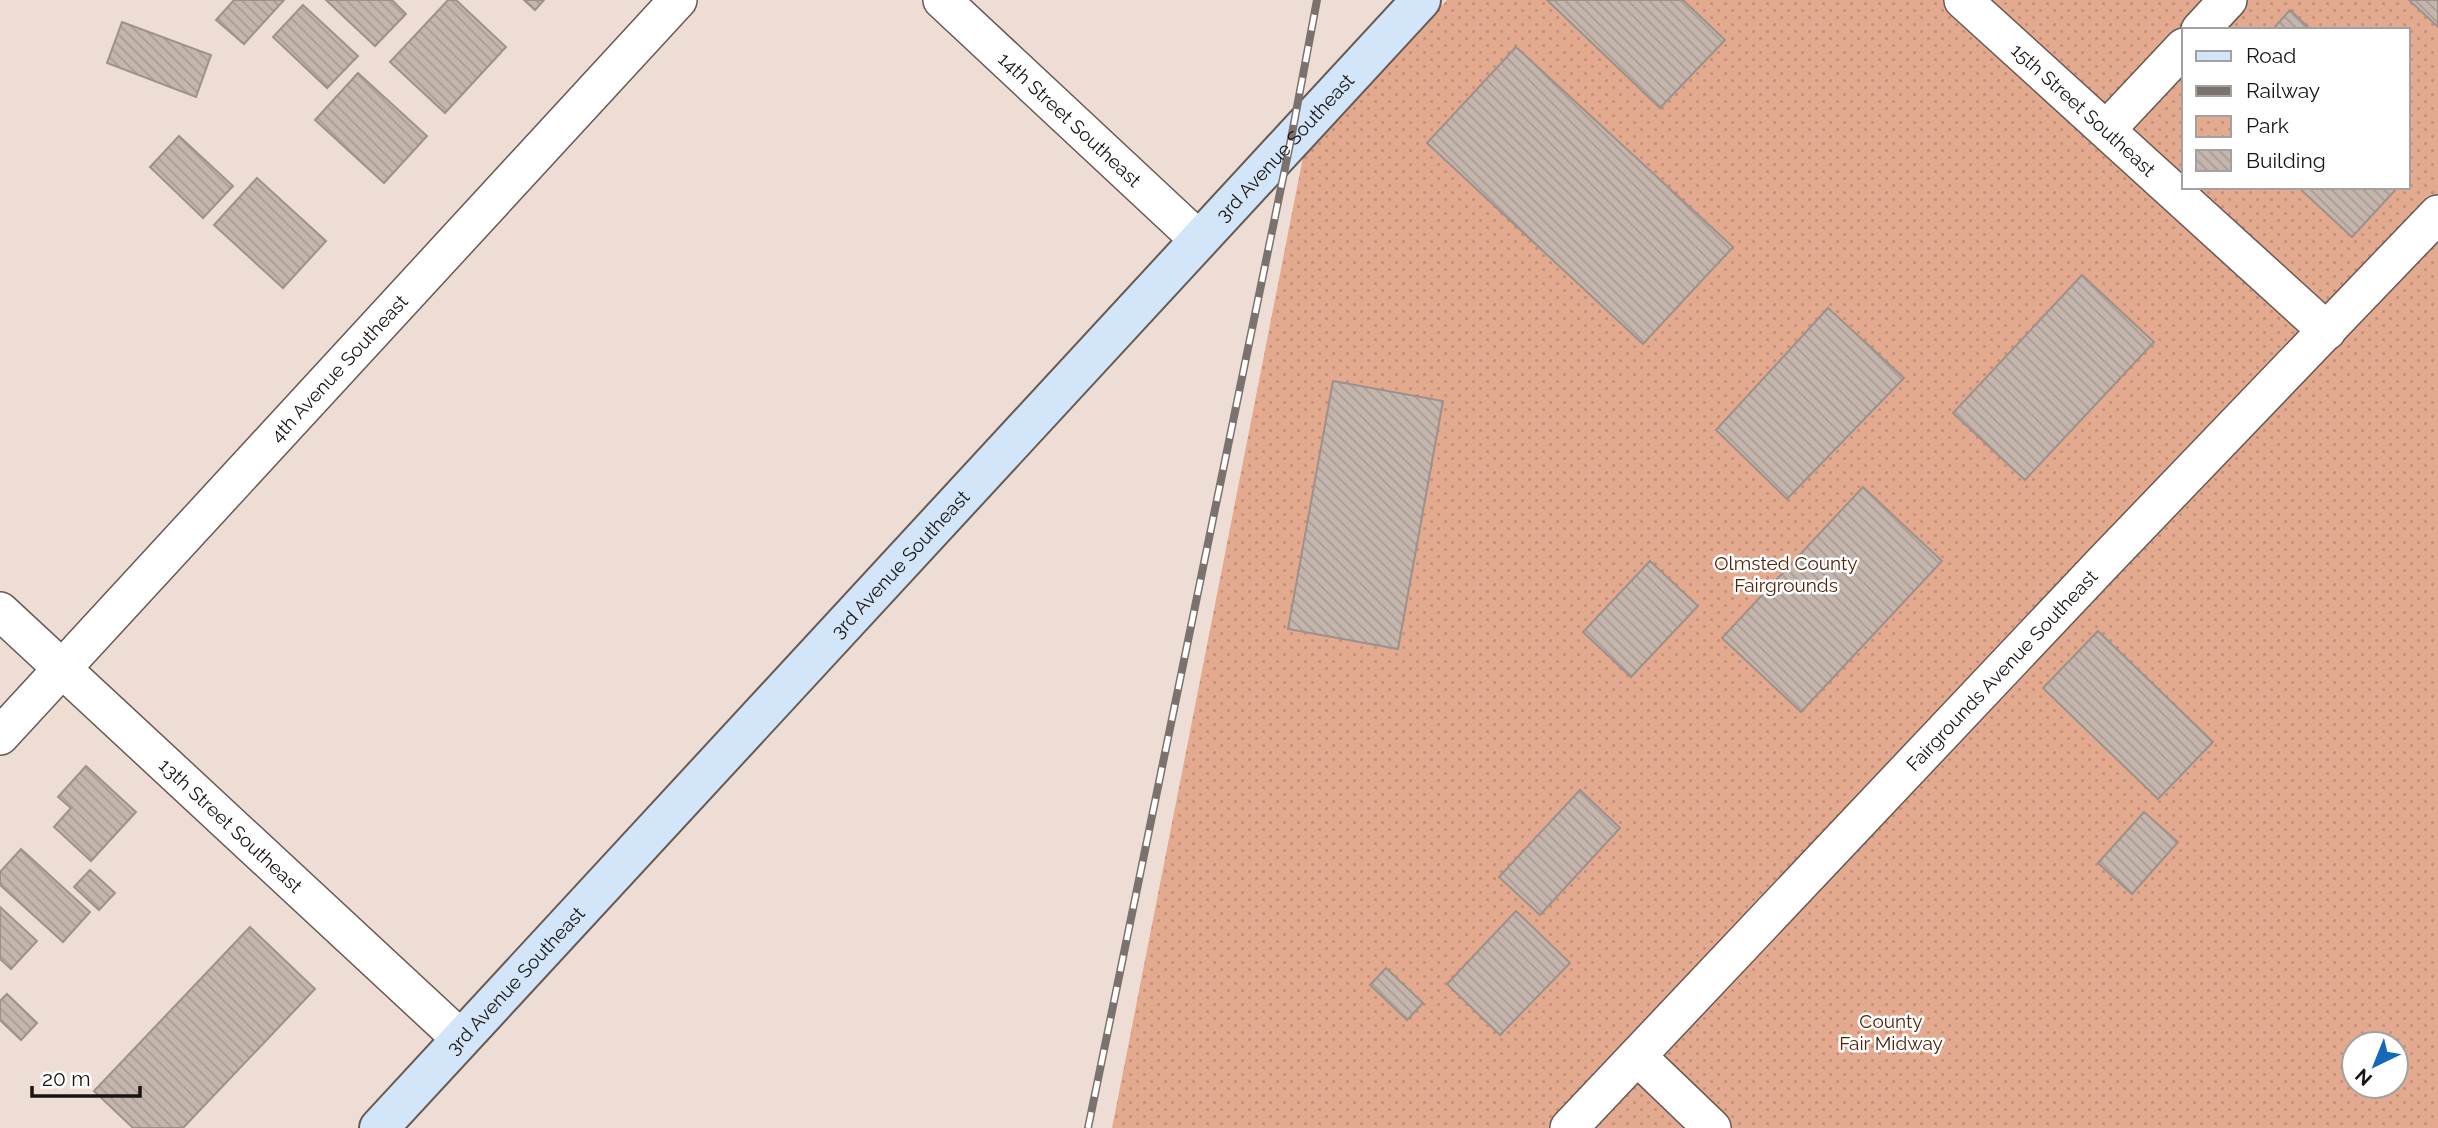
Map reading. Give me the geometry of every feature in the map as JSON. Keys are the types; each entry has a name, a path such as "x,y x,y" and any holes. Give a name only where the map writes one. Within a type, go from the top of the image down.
{"main road":[{"name":"3rd Avenue Southeast","path":"379,1128 1421,0"}],"street":[{"name":"4th Avenue Southeast","path":"0,736 678,0"},
{"name":"14th Street Southeast","path":"942,0 1198,239"},
{"name":"15th Street Southeast","path":"1963,0 2327,331"},
{"path":"2202,28 2228,0"},
{"path":"2107,129 2182,49"},
{"name":"Fairgrounds Avenue Southeast","path":"1569,1128 2103,563 2438,214"},
{"name":"13th Street Southeast","path":"0,611 461,1039"},
{"path":"1638,1057 1712,1128"}],"green space":[{"name":"Olmsted County Fairgrounds","path":"1447,0 2438,0 2438,1128 1112,1128 1304,152"}],"building":[{"path":"234,0 284,0 244,44 216,20"},
{"path":"326,0 392,0 406,14 375,46"},
{"path":"448,0 456,0 506,47 445,113 390,62"},
{"path":"524,0 544,0 535,10"},
{"path":"1547,0 1683,0 1725,40 1660,108"},
{"path":"2409,0 2438,0 2438,27"},
{"path":"303,5 358,56 327,88 273,37"},
{"path":"2290,10 2309,28 2274,28"},
{"path":"122,22 211,55 196,97 107,63"},
{"path":"1516,47 1733,247 1643,344 1427,143"},
{"path":"358,73 427,136 384,183 315,120"},
{"path":"179,136 233,186 203,218 150,167"},
{"path":"257,178 326,241 283,288 214,225"},
{"path":"2300,189 2396,189 2352,237"},
{"path":"2082,275 2154,342 2025,480 1953,413"},
{"path":"1828,308 1904,378 1787,499 1716,430"},
{"path":"1333,381 1443,401 1398,649 1288,629"},
{"path":"1863,487 1942,561 1801,712 1722,638"},
{"path":"1650,561 1698,606 1631,677 1583,632"},
{"path":"2098,631 2213,742 2158,799 2043,688"},
{"path":"86,766 136,812 91,861 54,827 71,808 58,797"},
{"path":"1580,790 1620,828 1540,915 1499,877"},
{"path":"2144,812 2178,842 2132,894 2098,863"},
{"path":"21,849 90,912 63,942 0,885 0,872"},
{"path":"90,870 115,893 99,910 74,887"},
{"path":"0,907 37,941 11,969 0,959"},
{"path":"1516,911 1570,963 1500,1035 1447,984"},
{"path":"250,927 315,989 183,1128 133,1128 94,1091"},
{"path":"1386,968 1423,1003 1407,1020 1370,985"},
{"path":"7,994 37,1023 21,1040 0,1020 0,1001"}],"railway":[{"path":"1088,1128 1291,139 1317,0"}],"park label":[{"name":"County Fair Midway","path":"1891,1032"}]}
